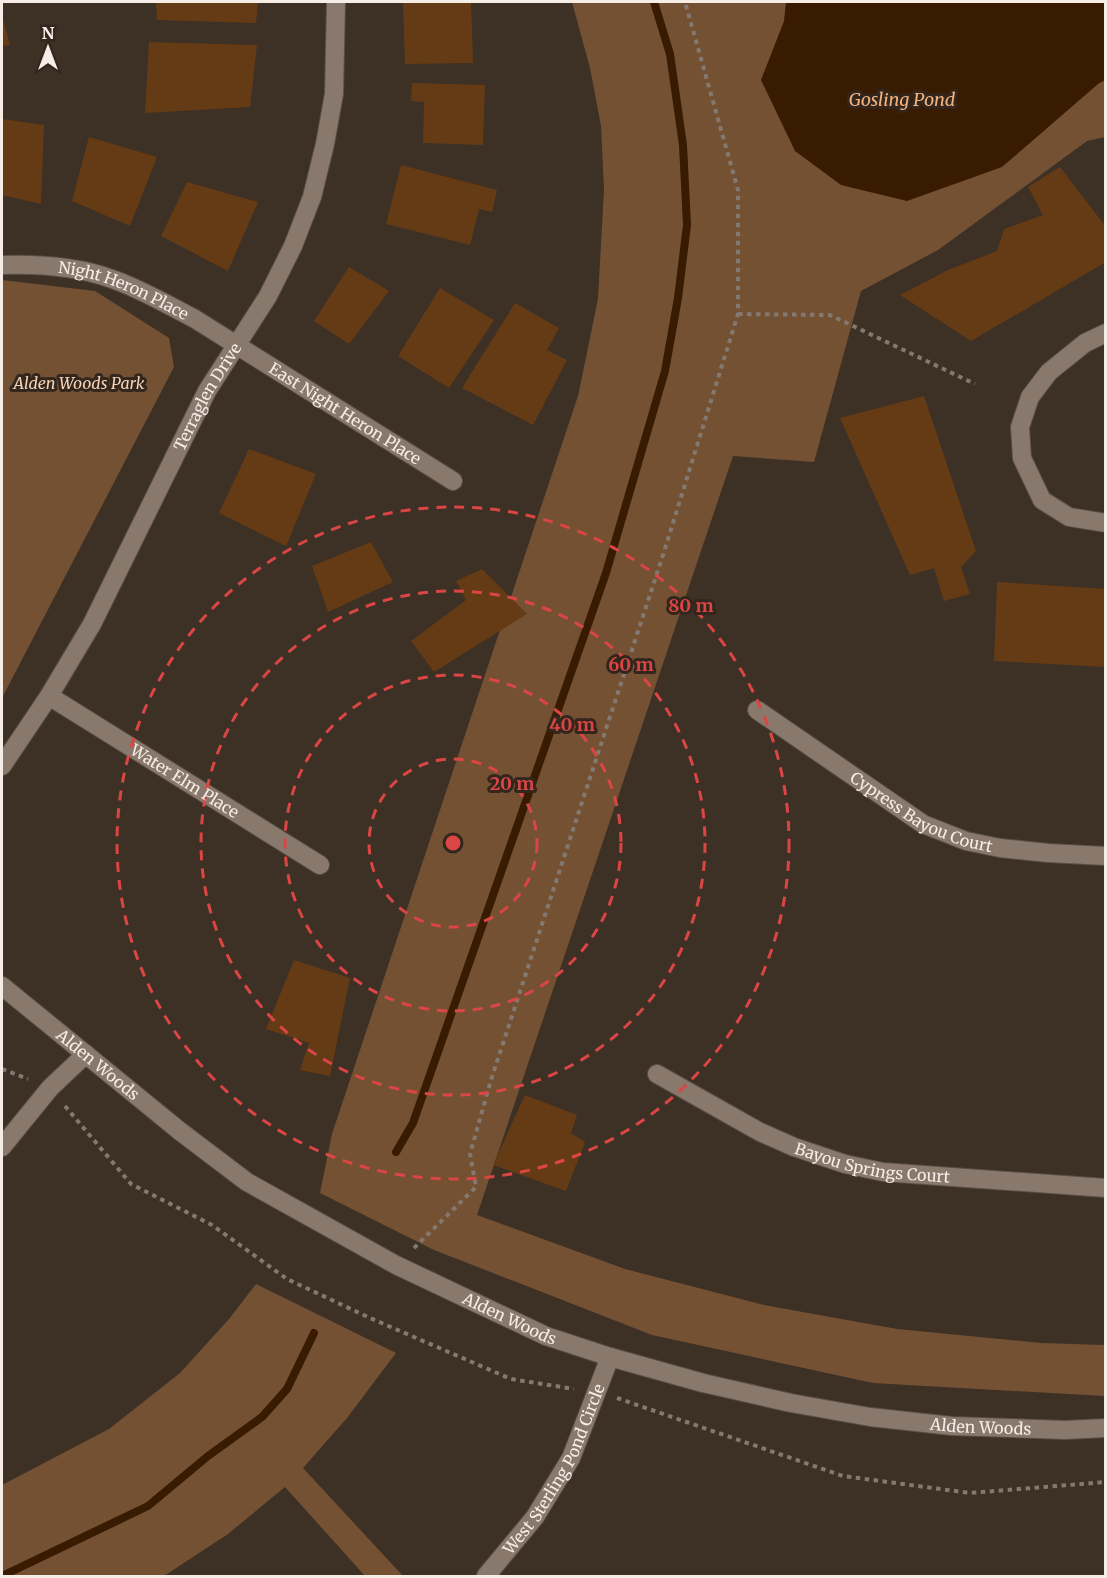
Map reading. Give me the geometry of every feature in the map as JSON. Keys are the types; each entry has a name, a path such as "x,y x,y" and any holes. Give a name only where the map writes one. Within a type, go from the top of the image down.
{"street":[{"name":"Terraglen Drive","path":"2,766 49,696 92,624 201,401 268,296 293,246 312,197 334,94 336,2"},
{"name":"Night Heron Place","path":"2,265 27,264 72,269 110,278 170,305 236,345"},
{"path":"1106,333 1085,343 1049,372 1030,397 1020,427 1022,458 1042,500 1069,517 1106,523"},
{"name":"East Night Heron Place","path":"236,345 453,481"},
{"name":"Water Elm Place","path":"49,696 320,865"},
{"name":"Cypress Bayou Court","path":"757,710 923,824 966,841 1000,848 1106,856"},
{"name":"Alden Woods","path":"2,986 181,1132 247,1182 396,1265 546,1335 610,1357 703,1383 870,1417 952,1426 1065,1430 1106,1428"},
{"path":"2,1147 50,1088 86,1054"},
{"name":"Bayou Springs Court","path":"657,1074 760,1132 794,1147 845,1164 883,1172 1106,1188"},
{"name":"West Sterling Pond Circle","path":"486,1576 535,1517 571,1458 610,1357"}],"path":[{"path":"396,1265 476,1187 470,1154 491,1080 663,555 738,314 738,190 685,2"},
{"path":"738,314 830,315 975,384"}],"green space":[{"path":"572,2 1105,2 1105,137 1087,141 938,250 861,291 814,462 733,456 477,1215 625,1269 764,1305 897,1329 1041,1343 1105,1345 1105,1396 873,1383 652,1335 434,1250 320,1193 332,1134 578,396 598,299 604,189 601,126 590,68"},
{"name":"Alden Woods Park","path":"2,280 95,291 169,338 174,367 2,698"},
{"path":"256,1284 396,1353 347,1418 303,1468 403,1576 365,1576 285,1487 228,1534 164,1576 2,1576 2,1485 109,1429 180,1373 229,1319"}],"water":[{"name":"Gosling Pond","path":"786,2 1105,2 1105,80 1002,167 907,201 841,185 795,151 761,80 784,21"}],"building":[{"path":"156,2 258,2 256,23 157,20"},
{"path":"403,2 471,2 473,63 405,64"},
{"path":"2,15 10,45 2,46"},
{"path":"149,42 257,45 250,107 145,113"},
{"path":"412,83 485,85 483,145 423,143 424,102 411,101"},
{"path":"2,119 44,125 41,204 2,195"},
{"path":"89,137 157,157 130,226 72,201"},
{"path":"401,165 497,190 492,212 479,209 470,245 386,224"},
{"path":"1060,167 1106,227 1106,262 971,341 900,295 948,270 997,251 1004,229 1043,215 1028,187"},
{"path":"187,182 258,202 228,271 161,236"},
{"path":"349,267 389,291 349,344 314,321"},
{"path":"440,288 494,320 449,388 398,356"},
{"path":"515,303 559,328 547,350 567,360 533,425 462,388"},
{"path":"924,396 976,551 961,567 970,594 944,601 934,568 910,575 840,418"},
{"path":"249,449 316,474 286,546 219,513"},
{"path":"371,542 393,582 328,612 312,566"},
{"path":"482,569 527,614 434,672 411,641 466,600 456,581"},
{"path":"997,582 1106,589 1106,667 994,661"},
{"path":"294,960 350,978 330,1076 300,1070 309,1043 266,1029"},
{"path":"525,1095 577,1115 571,1133 585,1142 566,1191 493,1165"}],"waterway":[{"path":"396,1152 413,1123 606,573 665,371 678,298 687,225 683,145 670,54 654,2"},
{"path":"2,1576 148,1506 208,1456 262,1417 287,1389 314,1333"}]}
